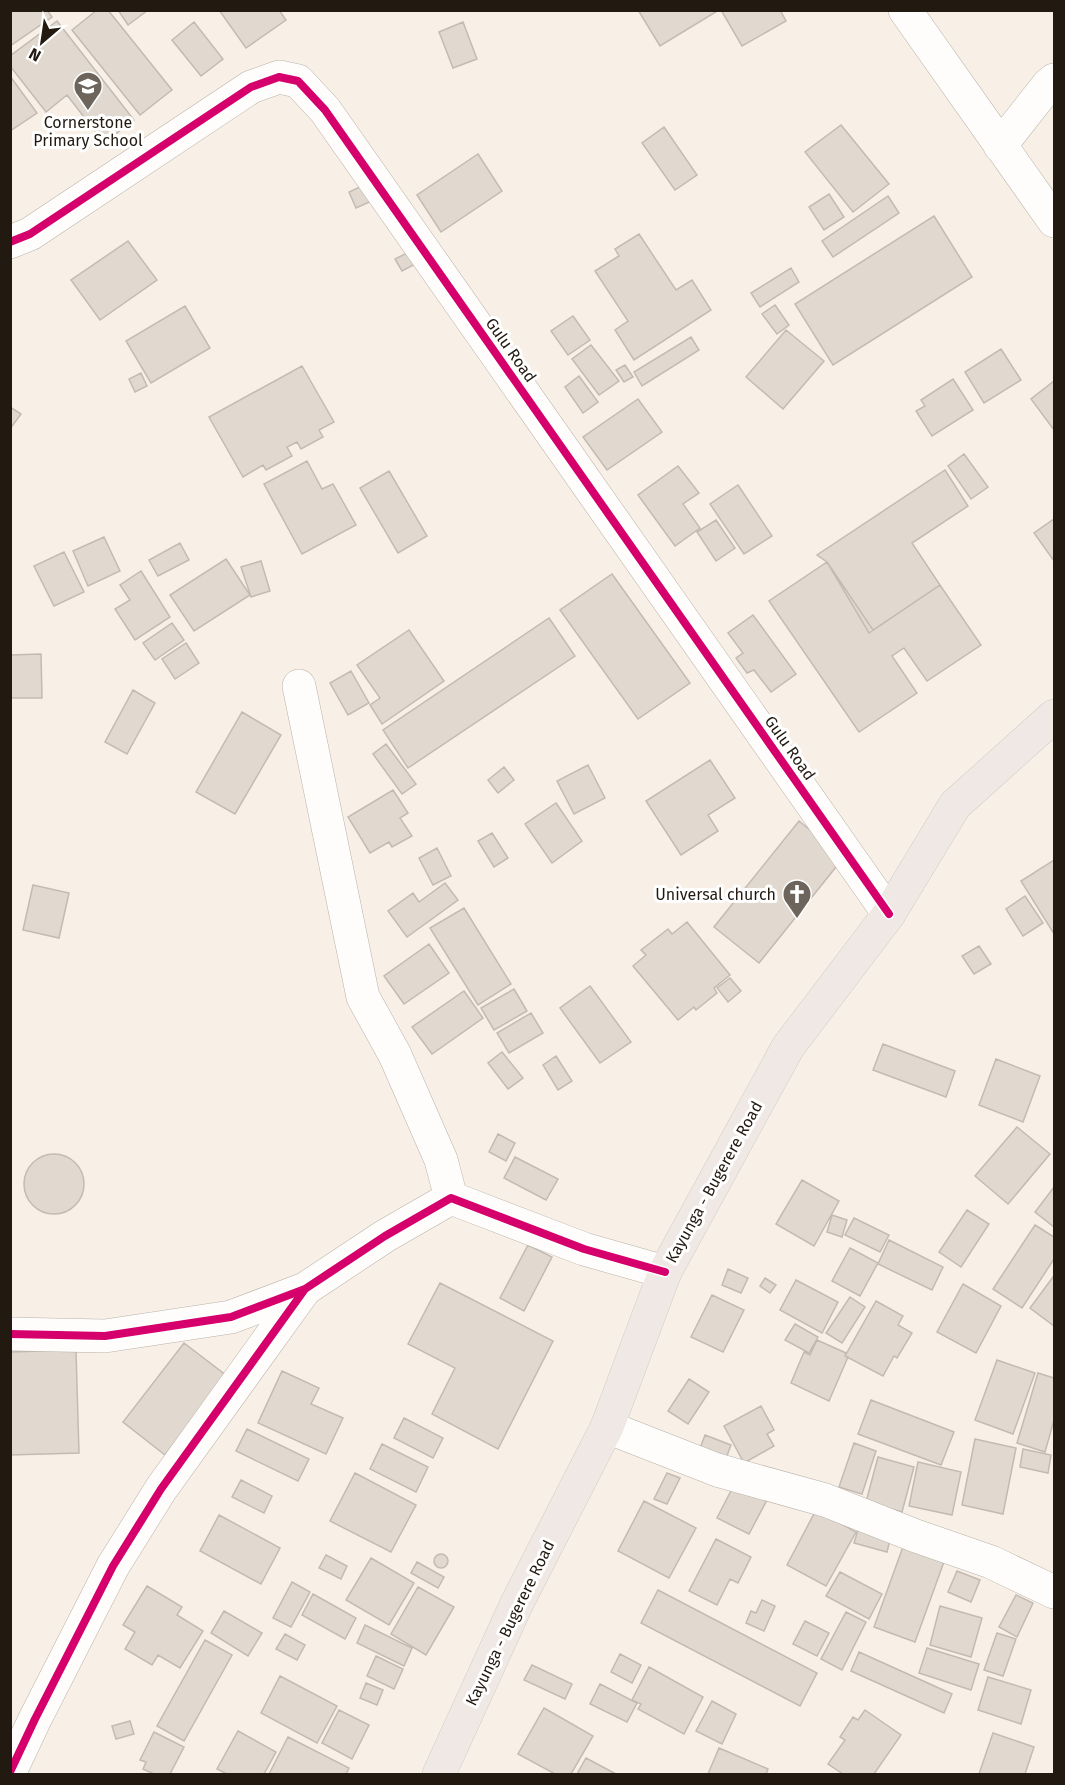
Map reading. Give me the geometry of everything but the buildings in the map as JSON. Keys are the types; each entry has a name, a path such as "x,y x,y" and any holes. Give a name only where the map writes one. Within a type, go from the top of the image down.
{"main road":[{"name":"Kayunga - Bugerere Road","path":"439,1774 517,1603 607,1427 665,1272 788,1047 890,914 956,805 1054,716"}],"street":[{"path":"905,10 1054,221"},
{"name":"Gulu Road","path":"10,242 30,234 251,87 279,77 298,81 325,110 890,914"},
{"path":"1000,146 1054,80"},
{"path":"299,686 363,997 395,1055 441,1160 451,1198"},
{"path":"451,1198 584,1249 665,1272"},
{"path":"10,1334 105,1336 231,1317 305,1288 385,1236 451,1198"},
{"path":"10,1772 113,1566 161,1489 305,1288"},
{"path":"607,1427 717,1470 825,1500 916,1536 991,1562 1054,1592"}],"cycle path":[{"path":"10,242 30,234 251,87 279,77 298,81 325,110 889,914"},
{"path":"10,1334 105,1336 231,1317 305,1289 385,1236 451,1198 584,1249 665,1272"},
{"path":"10,1772 113,1566 161,1489 305,1289"}],"place":[{"name":"Cornerstone Primary School","path":"88,112"},
{"name":"Universal church","path":"797,920"}]}
